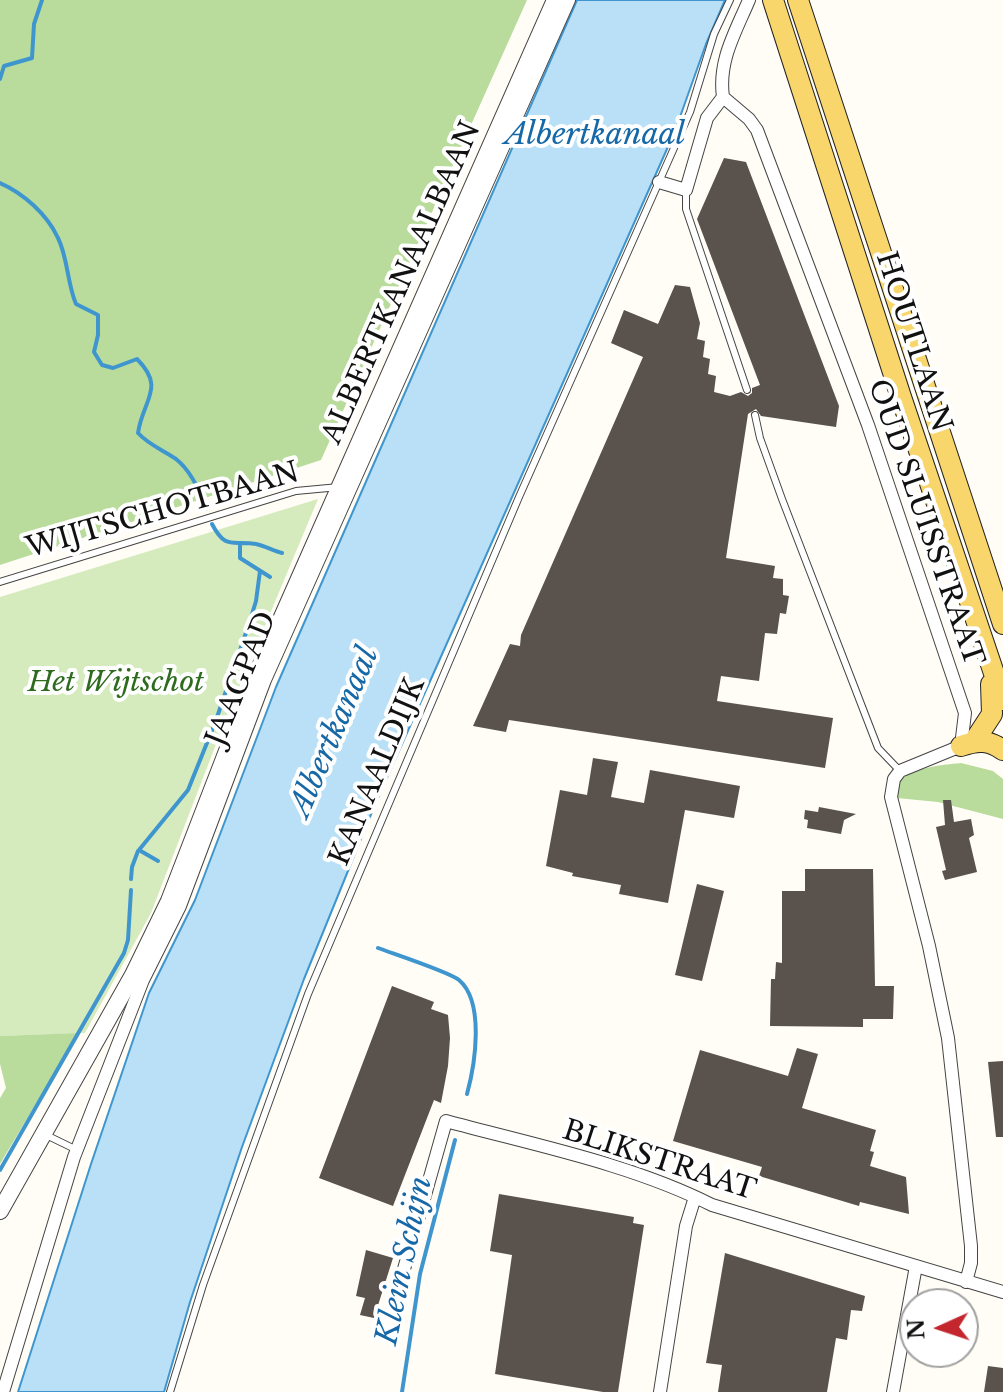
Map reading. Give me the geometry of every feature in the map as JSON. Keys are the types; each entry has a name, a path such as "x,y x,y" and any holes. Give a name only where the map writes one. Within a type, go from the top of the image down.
{"main road":[{"name":"HOUTLAAN","path":"798,0 1003,624"},
{"name":"HOUTLAAN","path":"774,3 1003,700"},
{"path":"968,743 992,714 990,660"},
{"path":"968,743 989,742 1003,750"}],"street":[{"name":"ALBERTKANAALBAAN","path":"0,1211 133,975 169,901 250,690 555,0"},
{"name":"JAAGPAD","path":"3,1392 77,1150 143,980 180,906 276,655 569,0"},
{"path":"659,182 686,190 707,118 723,97 720,77 749,0"},
{"name":"OUD SLUISSTRAAT","path":"723,97 757,130 868,425 965,713 968,743"},
{"path":"966,1282 971,1246 948,1038 929,946 891,797 894,779 900,771 968,743"},
{"name":"BLIKSTRAAT","path":"404,1269 446,1121 640,1174 712,1205 1003,1292"},
{"path":"660,1392 686,1226 695,1197"},
{"path":"893,1392 916,1266"}],"lane":[{"name":"KANAALDIJK","path":"170,1392 217,1245 308,994 519,497 690,112 714,34 730,0"},
{"path":"686,190 686,209 747,390"},
{"path":"755,415 782,499 878,748 900,771"},
{"name":"WIJTSCHOTBAAN","path":"0,582 296,491 339,487"},
{"path":"43,1134 77,1150"}],"green space":[{"path":"0,0 527,0 321,460 0,565"},
{"name":"Het Wijtschot","path":"318,499 223,726 151,913 85,1033 0,1036 0,597"},
{"path":"961,763 993,771 1003,779 1003,819 938,802 897,798 898,782 911,773"},
{"path":"78,1033 0,1164 0,1098 6,1088 0,1064 0,1036"}],"water":[{"name":"Albertkanaal","path":"577,0 725,0 675,131 374,807 304,979 242,1147 190,1302 164,1392 18,1392 149,993 195,900 276,687"}],"building":[{"path":"724,158 746,162 839,406 836,427 761,416 756,409 748,414 726,558 775,566 773,578 783,579 783,595 789,596 786,614 780,613 777,634 765,633 759,681 721,676 717,701 833,718 825,768 509,720 506,732 473,726 510,644 520,646 521,635 643,357 611,343 624,310 658,324 675,285 690,287 700,323 697,339 705,341 703,357 710,359 708,374 716,376 714,392 730,396 741,392 748,396 752,388 760,385 697,219"},
{"path":"593,758 618,762 611,797 644,803 650,770 740,786 734,818 685,810 668,903 619,894 621,885 572,876 573,873 546,866 560,790 587,795"},
{"path":"943,800 951,800 954,822 971,819 974,835 969,838 977,872 945,880 942,871 946,870 936,827 945,825"},
{"path":"819,807 856,814 844,820 841,834 807,828 805,810 818,812"},
{"path":"805,869 873,869 875,986 894,986 893,1019 863,1019 863,1027 770,1026 771,979 775,979 776,962 782,963 782,891 805,891"},
{"path":"697,884 724,891 702,981 675,975"},
{"path":"392,986 434,1002 431,1009 448,1015 450,1038 441,1103 434,1100 393,1206 319,1178"},
{"path":"797,1048 818,1054 802,1108 876,1130 870,1151 874,1152 870,1166 906,1177 909,1214 860,1202 859,1206 759,1176 762,1167 673,1141 700,1050 788,1076"},
{"path":"1003,1061 1003,1137 996,1137 988,1062"},
{"path":"499,1194 634,1217 633,1223 644,1225 618,1392 495,1374 512,1255 490,1251"},
{"path":"366,1250 393,1258 374,1318 360,1315 365,1298 356,1296"},
{"path":"725,1253 865,1296 862,1311 851,1310 847,1340 836,1338 827,1392 718,1392 722,1365 706,1363"},
{"path":"988,1366 1003,1368 1003,1392 984,1392"}],"waterway":[{"name":"Klein Schijn","path":"0,79 4,66 32,58 34,24 42,0"},
{"name":"Klein Schijn","path":"0,183 34,205 53,229 64,254 76,304 98,315 94,352 102,365 113,368 137,359 146,369 151,386 138,433 186,469 206,509"},
{"name":"Klein Schijn","path":"212,524 226,541 256,544 282,553"},
{"name":"Klein Schijn","path":"240,545 240,558 270,577"},
{"name":"Klein Schijn","path":"158,861 139,850 188,790 249,624 260,571"},
{"path":"131,879 138,851"},
{"path":"0,1170 124,953 128,940 131,890"},
{"name":"Klein Schijn","path":"378,948 453,977 467,990 476,1034 467,1094"},
{"name":"Klein Schijn","path":"402,1392 420,1274 455,1140"}]}
